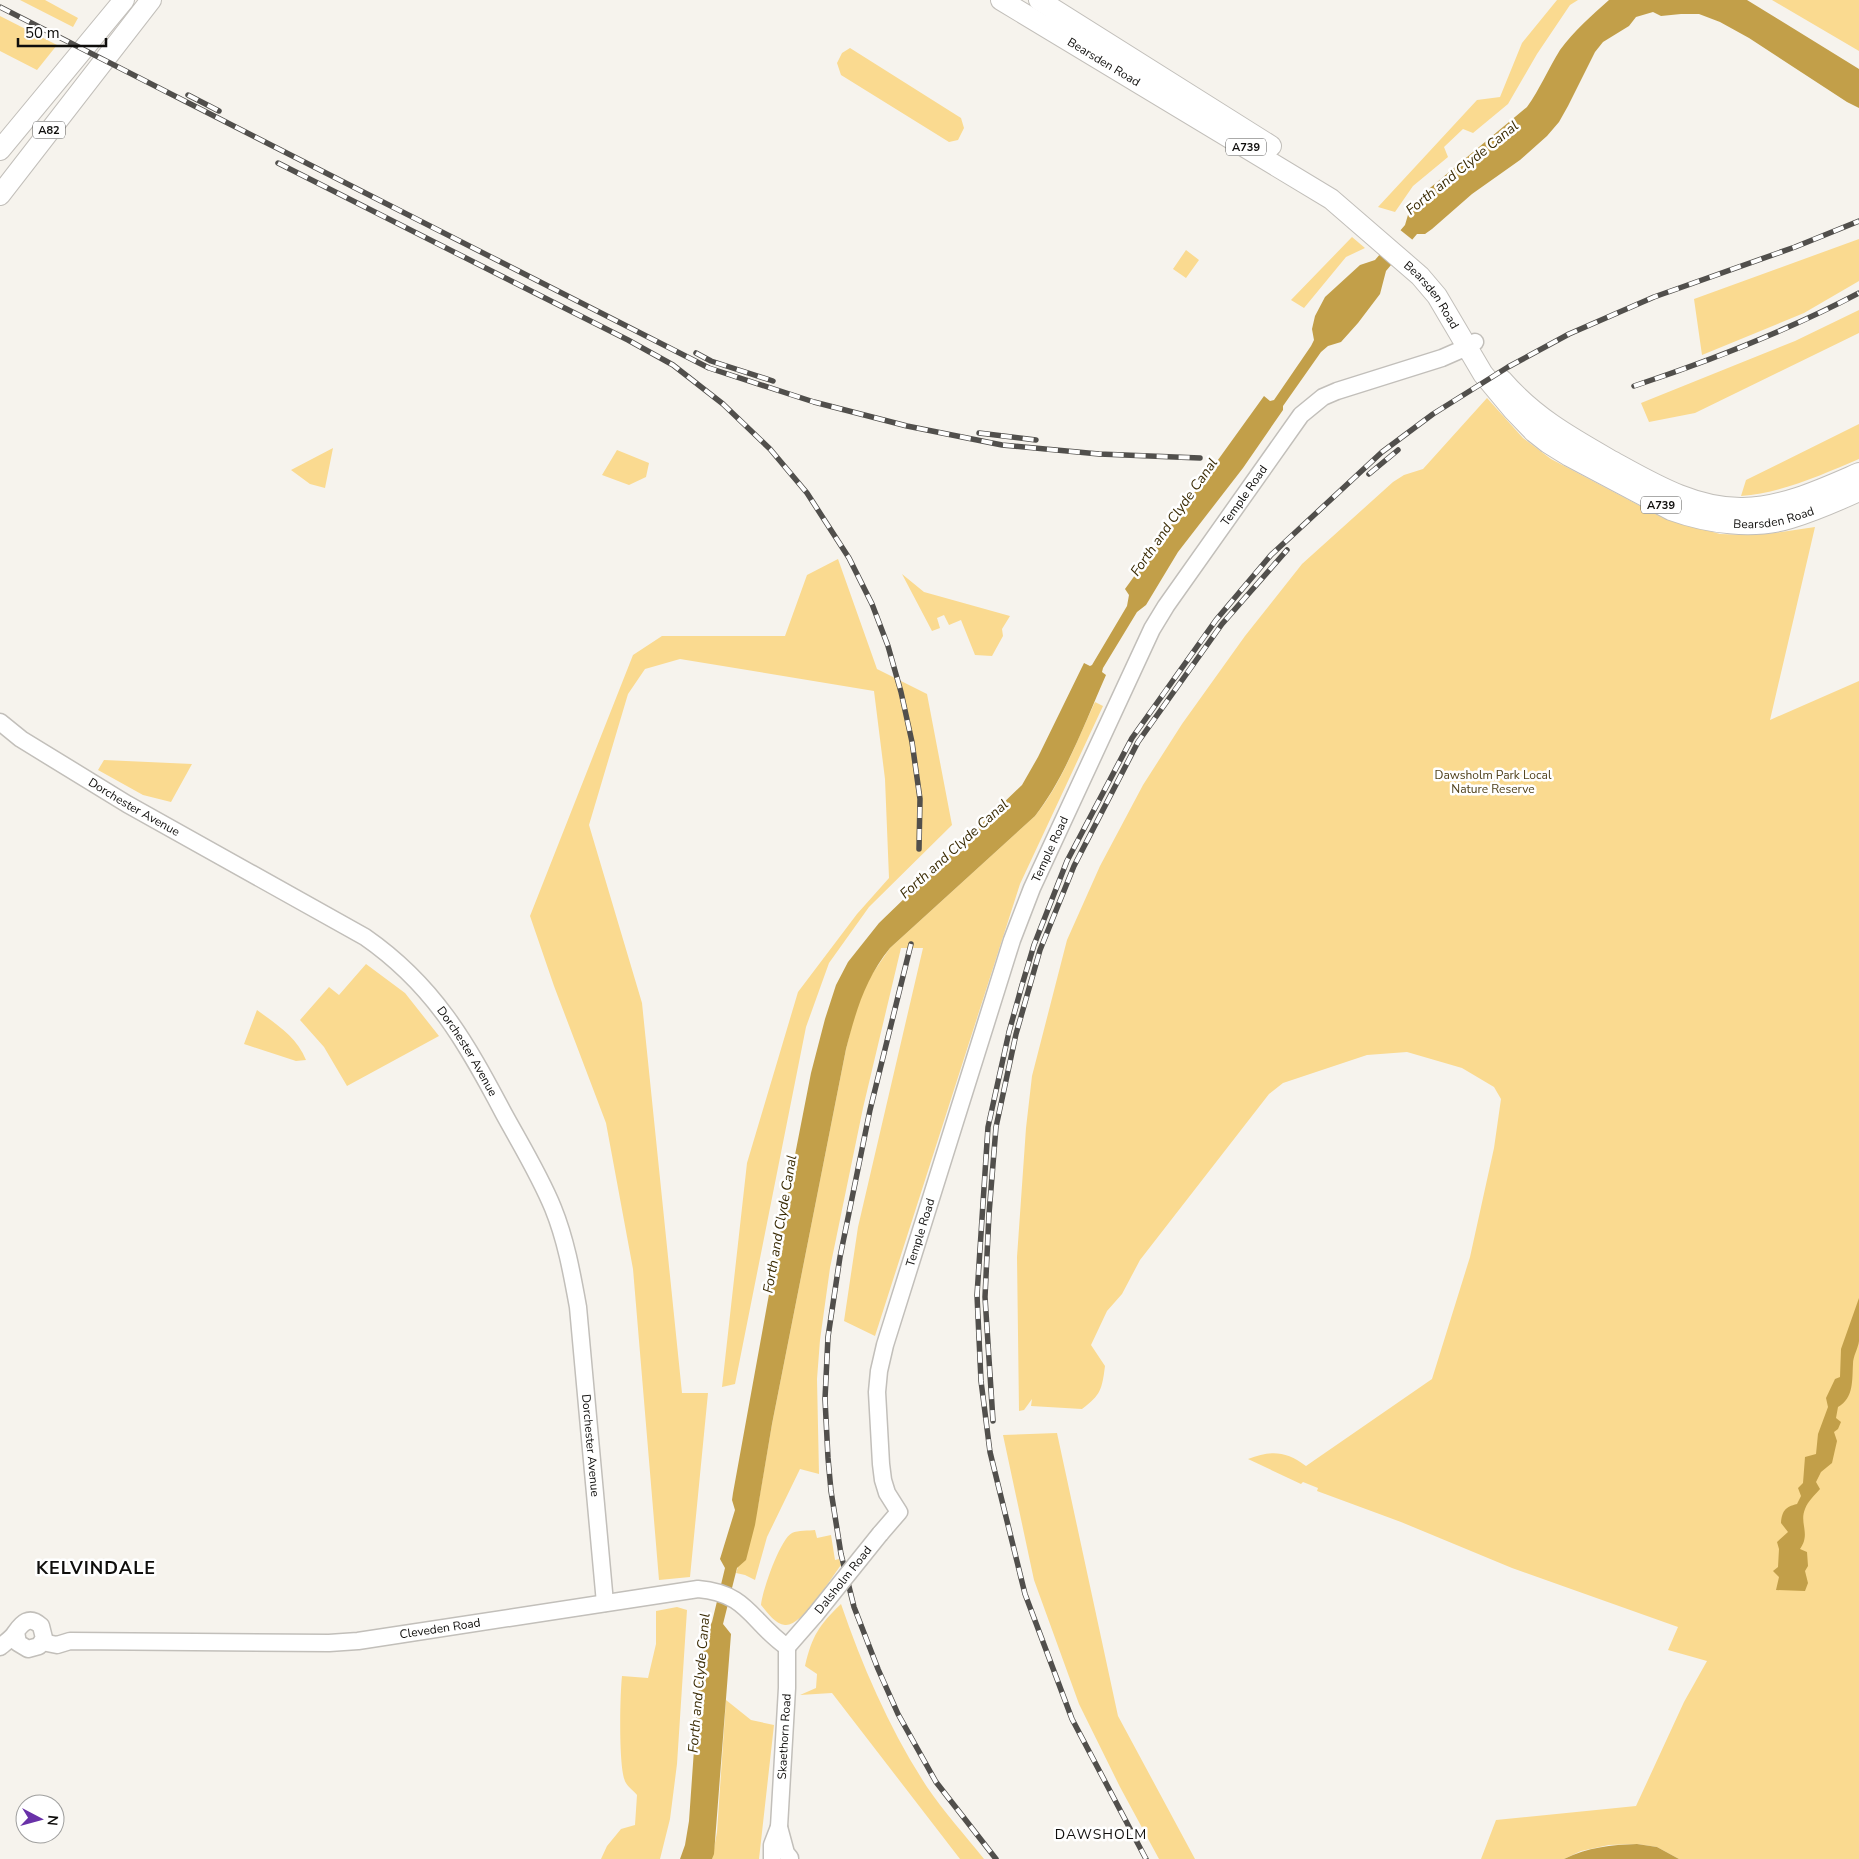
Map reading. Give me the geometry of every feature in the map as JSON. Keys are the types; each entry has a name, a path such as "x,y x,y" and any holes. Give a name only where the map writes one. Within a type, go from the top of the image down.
{"main road":[{"name":"A82","path":"0,150 124,0"},
{"name":"A82","path":"0,195 151,0"},
{"name":"Bearsden Road","path":"1000,0 1055,13"},
{"name":"Bearsden Road","path":"1039,0 1055,13 1331,198 1376,230 1404,254 1437,296 1470,344 1494,389 1534,432 1548,443 1656,503 1687,516 1706,520 1747,524 1789,519 1859,491"},
{"name":"Bearsden Road","path":"1470,344 1504,382 1553,426 1642,477 1690,499 1726,508 1769,506 1817,491 1859,473"}],"street":[{"name":"Temple Road","path":"899,1512 887,1493 881,1464 877,1392 879,1370 885,1345 1012,940 1032,888 1139,655 1166,606 1302,415 1323,397 1337,391 1442,358 1470,344"},
{"name":"Dorchester Avenue","path":"0,722 21,739 126,804 365,937 382,949 429,994 456,1029 475,1058 553,1208 572,1272 578,1307 605,1603"},
{"name":"Dalsholm Road","path":"787,1647 899,1512"},
{"name":"Cleveden Road","path":"43,1636 70,1641 339,1643 698,1589 723,1594 739,1602 750,1611 767,1632 787,1647"},
{"name":"Cleveden Road","path":"0,1656 4,1656 19,1640 20,1624 29,1621 38,1623 43,1636"},
{"name":"Cleveden Road","path":"19,1640 33,1649 43,1636"},
{"name":"Cleveden Road","path":"0,1647 19,1640"},
{"name":"Skaethorn Road","path":"772,1859 772,1845 779,1827 787,1647"},
{"name":"Skaethorn Road","path":"779,1827 786,1859"}],"green space":[{"path":"20,0 45,0 78,18 73,27"},
{"path":"1557,0 1578,0 1570,5 1537,54 1508,104 1473,133 1463,129 1444,147 1448,157 1413,186 1395,212 1378,207 1477,100 1500,97 1522,43"},
{"path":"1772,0 1859,0 1859,51"},
{"path":"0,16 57,45 37,70 0,51"},
{"path":"850,48 961,118 964,128 958,140 949,142 841,75 837,63 842,53"},
{"path":"1352,237 1365,248 1346,257 1304,308 1291,300"},
{"path":"1859,239 1859,281 1804,313 1702,355 1694,299"},
{"path":"1186,250 1199,260 1186,278 1173,269"},
{"path":"1859,310 1859,333 1695,413 1649,422 1641,403 1795,341"},
{"name":"Dawsholm Park Local Nature Reserve","path":"1487,398 1523,438 1551,459 1663,518 1720,534 1747,535 1815,527 1770,720 1859,681 1859,1859 1679,1859 1657,1847 1637,1844 1609,1845 1581,1851 1564,1859 1481,1859 1496,1820 1636,1806 1684,1702 1707,1661 1668,1650 1678,1627 1512,1568 1401,1522 1317,1491 1318,1488 1303,1482 1301,1484 1248,1459 1271,1453 1292,1457 1306,1466 1432,1379 1470,1257 1494,1148 1501,1099 1494,1087 1462,1068 1407,1052 1367,1055 1283,1083 1269,1094 1140,1260 1122,1294 1107,1311 1091,1345 1105,1366 1100,1391 1093,1400 1082,1409 1031,1406 1032,1399 1024,1410 1019,1411 1017,1257 1026,1128 1032,1076 1067,940 1100,866 1143,785 1182,724 1245,636 1302,564 1393,482 1404,475 1423,469"},
{"path":"1859,424 1859,459 1786,487 1741,496 1746,480"},
{"path":"333,448 325,488 310,484 291,470"},
{"path":"617,450 649,463 646,477 629,485 602,475"},
{"path":"838,559 877,669 927,694 952,825 869,907 829,963 806,1027 735,1384 722,1387 747,1163 798,992 857,914 889,878 885,779 874,691 680,659 645,669 628,694 589,825 642,1003 682,1393 708,1393 690,1577 659,1580 633,1269 606,1123 554,986 530,916 633,655 662,636 785,636 807,575"},
{"path":"902,574 924,592 1010,616 1002,629 1003,636 992,656 975,655 961,620 949,625 944,615 937,618 940,628 932,631"},
{"path":"1095,702 1103,706 1020,884 875,1336 844,1321 858,1227 923,948 901,948 863,1108 830,1268 820,1340 817,1379 819,1474 800,1469 767,1537 755,1580 736,1573 758,1506 772,1424 846,1049 855,1012 868,980 890,948 1035,816 1061,775"},
{"path":"104,760 192,764 171,802 143,795 98,770"},
{"path":"366,964 405,993 439,1036 347,1086 324,1047 300,1020 329,987 339,995"},
{"path":"257,1010 292,1038 306,1060 296,1061 244,1044"},
{"path":"1057,1433 1118,1716 1195,1859 1159,1859 1120,1787 1079,1704 1034,1580 1003,1435"},
{"path":"815,1530 817,1538 831,1535 835,1560 839,1559 841,1565 816,1601 800,1618 792,1624 781,1624 761,1605 768,1578 777,1555 787,1537 794,1532"},
{"path":"841,1604 868,1675 901,1743 927,1787 984,1859 960,1859 832,1693 800,1695 816,1688 817,1674 805,1666 817,1632 827,1618"},
{"path":"677,1607 687,1610 677,1764 670,1819 660,1859 601,1859 607,1846 621,1829 635,1825 637,1795 628,1786 623,1776 620,1715 622,1676 648,1678 656,1644 656,1611"},
{"path":"726,1700 751,1720 774,1725 759,1859 712,1859 717,1832"}],"water":[{"name":"Forth and Clyde Canal","path":"1609,0 1747,0 1859,69 1859,108 1749,38 1720,22 1699,14 1661,16 1653,12 1636,17 1629,26 1603,42 1595,52 1559,122 1547,136 1520,160 1472,194 1432,229 1425,234 1417,234 1386,271 1380,294 1358,323 1341,342 1328,346 1321,352 1243,468 1178,552 1146,605 1137,612 1103,668 1102,672 1106,675 1074,748 1056,784 1035,816 890,948 881,960 862,996 846,1049 772,1424 755,1525 746,1560 737,1568 723,1624 731,1634 714,1854 712,1859 680,1859 685,1845 689,1821 700,1664 725,1568 720,1559 735,1510 732,1500 733,1493 811,1073 836,985 848,962 879,923 1022,785 1038,757 1084,663 1092,665 1127,606 1129,595 1125,589 1264,396 1270,401 1274,400 1311,346 1314,340 1312,329 1315,316 1325,297 1360,265 1375,260 1405,225 1410,208 1418,198 1527,107 1565,43"},
{"path":"1859,1298 1859,1341 1853,1361 1850,1394 1838,1407 1836,1418 1841,1422 1838,1429 1834,1432 1837,1441 1832,1463 1821,1472 1816,1482 1820,1489 1808,1503 1803,1519 1805,1538 1800,1549 1807,1552 1808,1566 1805,1571 1808,1583 1805,1591 1776,1590 1779,1577 1773,1571 1778,1567 1779,1549 1777,1542 1788,1532 1781,1523 1782,1515 1787,1508 1797,1504 1801,1496 1798,1488 1803,1483 1805,1457 1816,1454 1818,1434 1828,1407 1826,1398 1835,1379 1840,1377 1841,1349"},
{"path":"1637,1844 1657,1847 1679,1859 1564,1859 1600,1847"}],"pier":[{"path":"1399,229 1414,241 1393,266 1378,253"}],"railway":[{"path":"0,7 709,368 814,402 907,426 1002,445 1099,454 1200,458"},
{"path":"188,95 219,111"},
{"path":"278,163 628,340 673,365 723,404 770,449 807,493 849,558 872,604 888,646 912,742 920,799 919,849"},
{"path":"1146,1859 1072,1719 1025,1594 990,1452 981,1381 977,1295 988,1127 1009,1032 1022,985 1034,945 1067,861 1132,738 1216,620 1271,555 1382,452 1433,414 1508,367 1569,334 1654,297 1795,247 1859,221"},
{"path":"1634,386 1749,344 1859,293"},
{"path":"696,353 711,361 773,381"},
{"path":"979,433 1036,440"},
{"path":"1369,474 1398,450"},
{"path":"993,1421 985,1297 996,1127 1016,1034 1040,950 1074,866 1138,742 1222,624 1287,550"},
{"path":"911,944 870,1110 840,1257 828,1337 825,1399 831,1491 841,1554 854,1607 898,1714 936,1782 996,1859"}],"district":[{"name":"KELVINDALE","path":"96,1568"},
{"name":"DAWSHOLM","path":"1101,1834"}]}
